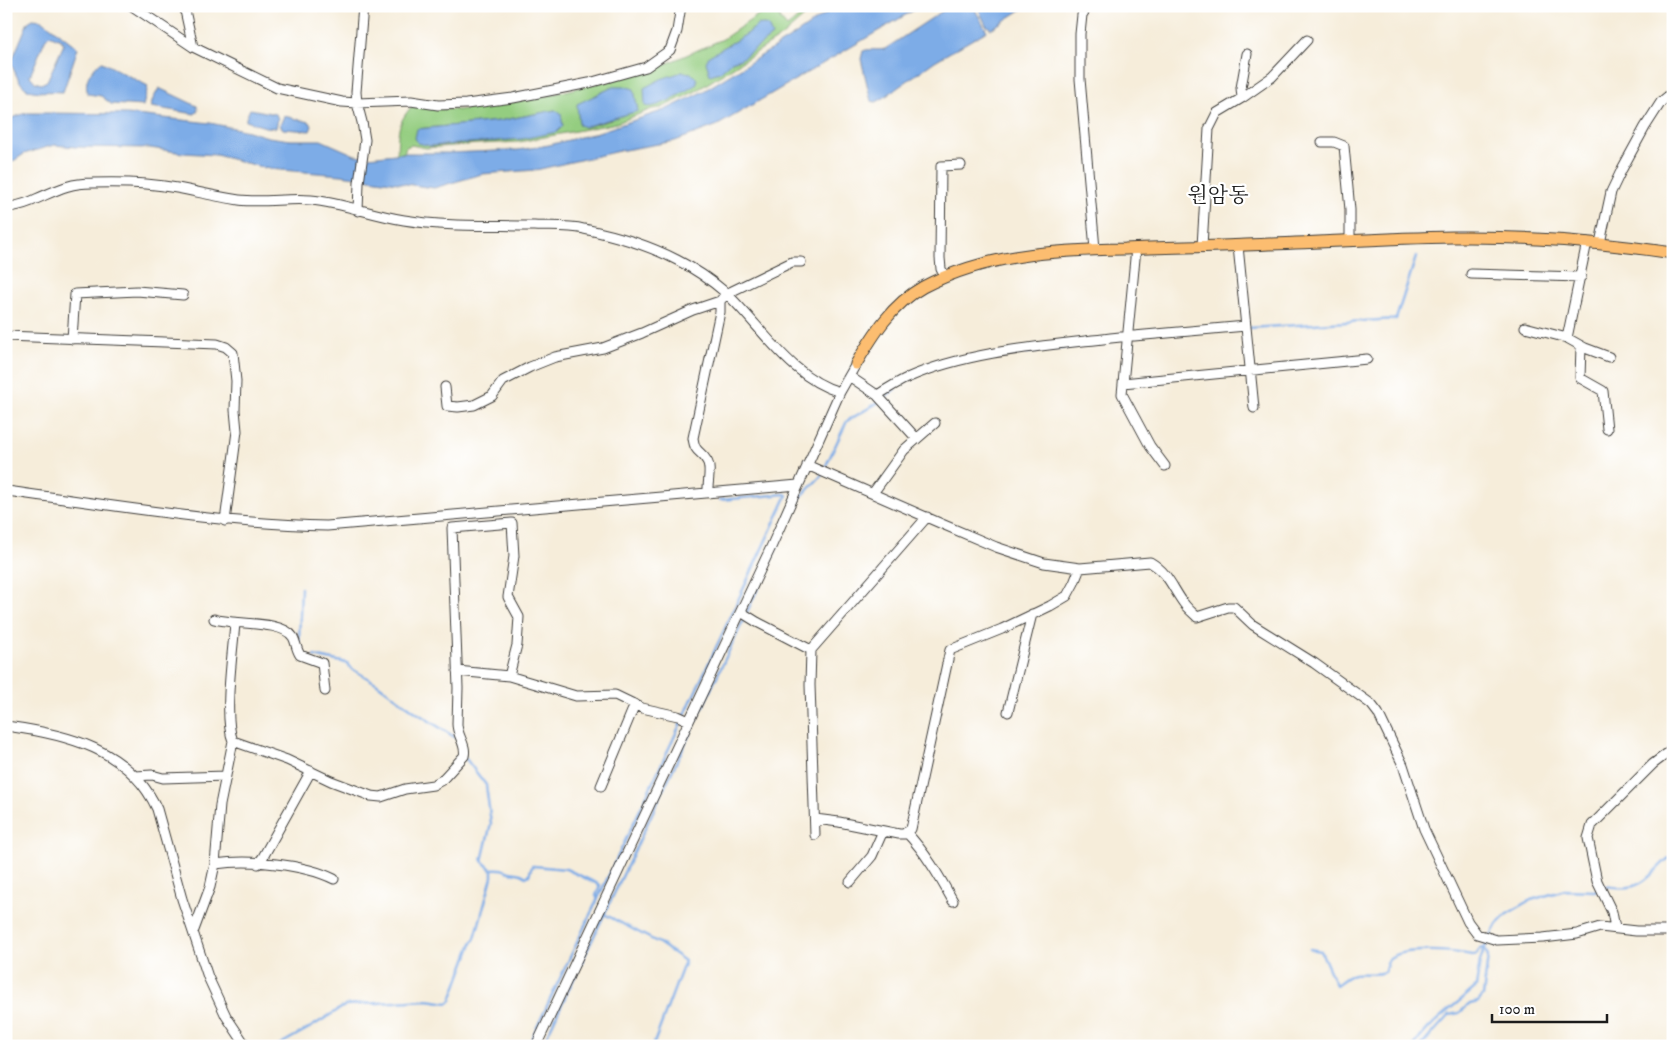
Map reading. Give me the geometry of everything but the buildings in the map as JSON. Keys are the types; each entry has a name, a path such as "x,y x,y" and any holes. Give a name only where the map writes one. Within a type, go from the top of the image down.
{"main road":[{"path":"856,364 877,329 897,307 922,288 993,260 1024,255 1095,249 1238,246 1454,237 1587,242 1673,253"}],"street":[{"path":"132,6 193,47 277,88 302,95 357,103 411,101 438,105 466,104 513,98 580,84 646,67 670,50 677,32 681,6"},
{"path":"184,6 193,47"},
{"path":"358,211 359,183 365,140 357,103 363,6"},
{"path":"1088,6 1082,15 1080,79 1095,249"},
{"path":"1202,246 1209,129 1217,112 1242,98 1272,77 1307,40"},
{"path":"1242,98 1241,88 1246,54"},
{"path":"1600,243 1611,192 1622,169 1661,102 1673,92"},
{"path":"1322,142 1334,142 1344,146 1350,210 1350,241"},
{"path":"946,277 941,269 940,258 941,166 961,165"},
{"path":"6,208 36,199 48,192 92,182 176,188 217,197 249,201 310,200 404,220 450,224 582,228 643,245 678,260 710,280 723,297 804,375 829,389 840,392"},
{"path":"1568,338 1587,242"},
{"path":"1238,246 1254,408"},
{"path":"1136,248 1122,394 1150,446 1165,466"},
{"path":"445,387 447,406 458,408 474,405 492,396 503,381 530,367 555,358 603,348 642,333 723,297 792,262 801,262"},
{"path":"1471,274 1580,277"},
{"path":"72,339 74,294 137,291 183,295"},
{"path":"708,493 708,461 694,447 693,438 723,297"},
{"path":"877,395 906,378 976,356 1128,336 1246,326"},
{"path":"1525,327 1568,338 1581,346 1609,357"},
{"path":"6,336 216,344 226,347 233,353 235,363 235,410 238,430 225,521"},
{"path":"1581,346 1580,378 1603,391 1608,429"},
{"path":"1123,382 1367,359"},
{"path":"536,1046 741,612 840,392 856,364"},
{"path":"849,376 877,395 917,439"},
{"path":"873,493 904,450 935,423"},
{"path":"807,465 996,547 1036,560 1080,568 1150,562 1166,575 1186,606 1197,616 1228,607 1234,608 1253,625 1314,663 1371,704 1381,720 1403,765 1424,829 1468,922 1477,934 1497,940 1510,940 1577,934 1600,927 1636,931 1673,931"},
{"path":"6,491 225,521 327,526 798,485"},
{"path":"815,835 810,685 811,650 926,517"},
{"path":"233,741 287,760 330,781 371,796 381,797 405,789 422,788 442,780 466,752 457,730 452,528 512,523 514,556 508,597 519,617 517,645 509,676"},
{"path":"815,819 899,834 911,828 922,770 950,650 1032,614 1067,596 1080,568"},
{"path":"741,612 811,650"},
{"path":"1008,712 1032,614"},
{"path":"214,620 278,626 287,631 292,636 300,655 322,663 325,691"},
{"path":"194,930 210,887 215,864 219,812 233,741 229,727 229,706 235,623"},
{"path":"457,671 509,676 576,696 615,695 642,708 678,716 689,721"},
{"path":"601,786 634,704"},
{"path":"6,726 34,730 70,739 100,750 124,765 152,796 182,899 194,930 208,977 222,1008 246,1046"},
{"path":"1615,928 1612,912 1597,881 1589,846 1588,832 1592,824 1653,764 1673,749"},
{"path":"258,864 311,771"},
{"path":"135,776 152,775 164,778 226,776"},
{"path":"850,882 872,856 884,831"},
{"path":"906,832 934,866 953,901"},
{"path":"215,864 230,862 297,867 319,872 334,879"}],"green space":[{"path":"771,6 780,6 780,19 787,27 810,10 826,6 806,15 782,36 696,91 661,108 652,109 617,123 519,142 426,148 411,145 406,147 404,153 397,154 399,128 403,118 412,106 458,110 538,98 633,74 668,63 723,39","holes":["759,24 741,59 731,62 710,56 747,34","613,87 611,120 585,127 579,125 596,95","555,110 522,139 430,146 417,129 499,121"]}],"water":[{"path":"837,6 921,6 718,125 675,141 619,151 536,170 482,174 434,188 341,175 269,169 216,155 150,148 54,145 24,154 6,166 6,120 26,113 127,114 210,123 268,137 291,140 321,140 355,155 368,157 404,153 518,150 549,145 592,134 665,110 702,92 790,38"},
{"path":"950,6 973,6 987,31 935,61 882,99 876,102 871,101 861,59 863,51 885,49"},
{"path":"977,6 1027,6 991,29 986,25"},
{"path":"33,19 42,20 78,48 63,92 30,90 20,82 16,74 11,63 28,22","holes":["49,35 61,40 64,44 47,81 41,84 35,82 30,76 45,40"]},
{"path":"759,24 768,26 772,36 741,59 731,62 720,72 710,75 706,62 709,56 747,34"},
{"path":"102,62 148,86 143,106 111,104 101,96 88,94 87,80 89,75"},
{"path":"682,72 691,73 697,79 697,84 664,103 645,106 644,88 661,79"},
{"path":"613,87 634,89 638,111 584,127 579,125 577,104"},
{"path":"159,88 197,106 198,110 195,114 151,107"},
{"path":"250,109 276,114 278,119 276,128 265,127 246,121"},
{"path":"555,110 561,114 563,126 557,132 522,139 430,146 418,143 415,138 417,129 499,121"},
{"path":"284,116 310,122 312,126 310,131 283,129 280,125"}],"waterway":[{"path":"1248,328 1396,319 1416,257"},
{"path":"1007,355 1078,346"},
{"path":"883,399 895,389"},
{"path":"747,612 799,499 821,476 847,421 879,402"},
{"path":"528,1046 787,495 720,500"},
{"path":"299,642 301,588"},
{"path":"542,1046 745,617"},
{"path":"314,656 347,663 352,669 376,683 456,738"},
{"path":"277,1046 346,1005 427,1000 448,1003 451,1000 475,938 492,877 492,870 482,861 491,823 486,785 466,759"},
{"path":"1414,1046 1435,1022 1476,987 1480,961 1486,945 1497,924 1507,914 1531,900 1565,890 1595,891 1601,886 1626,887 1636,885 1673,855"},
{"path":"490,869 501,869 526,877 529,875 532,866 566,869 600,885 596,896 598,898"},
{"path":"604,914 659,943 685,961 653,1046"},
{"path":"1310,949 1321,951 1336,985 1354,974 1384,972 1390,958 1406,952 1430,951 1476,955 1481,948 1485,949 1488,956 1483,996 1478,1002 1470,1004 1459,1013 1449,1015 1421,1046"}],"district":[{"name":"원암동","path":"1218,196"}]}
